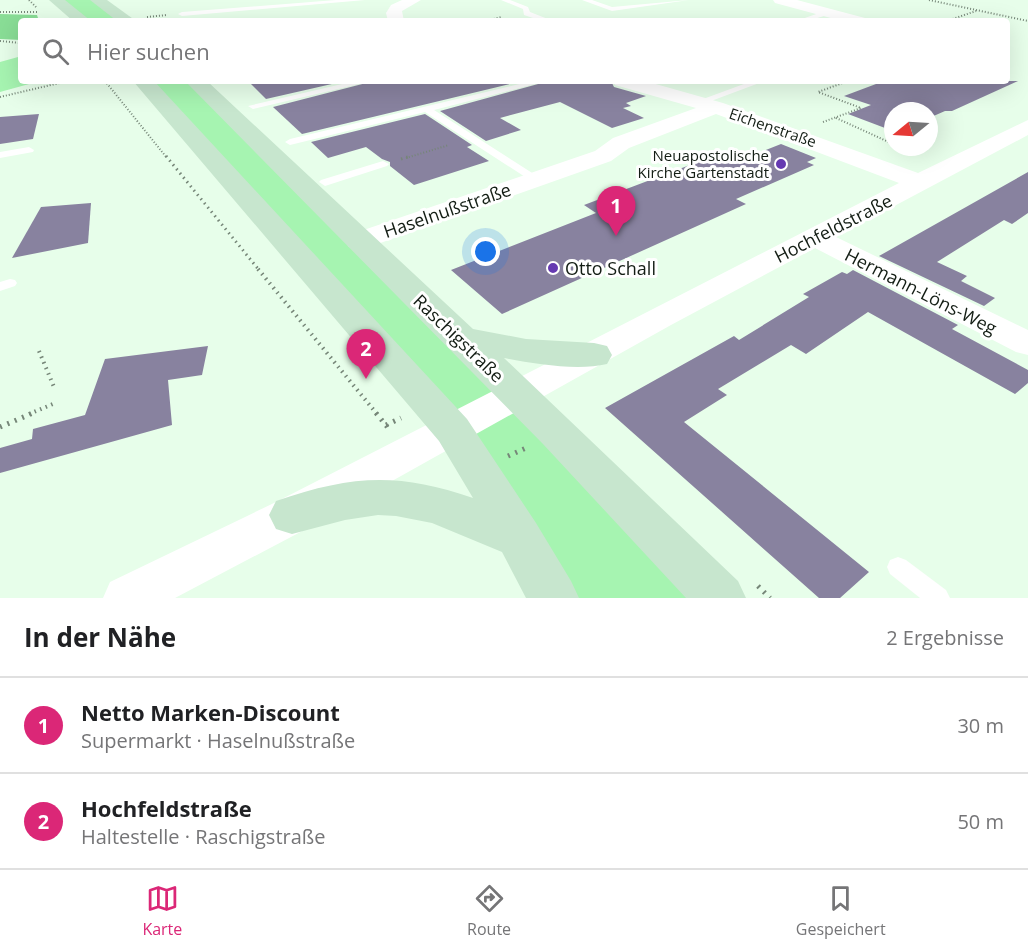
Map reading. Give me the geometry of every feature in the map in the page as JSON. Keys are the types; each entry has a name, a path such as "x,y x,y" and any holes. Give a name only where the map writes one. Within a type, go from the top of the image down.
{"street":[{"path":"56,0 79,18"},
{"path":"97,0 132,18"},
{"path":"395,18 393,13 396,8 414,0"},
{"path":"780,0 849,18"},
{"path":"146,84 453,430 553,598"},
{"name":"Raschigstraße","path":"198,84 517,394 720,598"},
{"name":"Eichenstraße","path":"633,84 708,105 795,134 921,183"},
{"name":"Haselnußstraße","path":"358,241 603,156 621,142 708,105"},
{"name":"Hochfeldstraße","path":"127,598 292,515 594,355 659,318 1028,126"},
{"name":"Hermann-Löns-Weg","path":"815,237 1028,344"},
{"path":"460,338 526,351 594,355"},
{"path":"292,515 343,501 380,496 420,502 455,511 519,538"}],"lane":[{"path":"182,14 362,0"},
{"path":"504,0 526,8 526,13 540,18"},
{"path":"585,0 612,9 686,0"},
{"path":"809,18 828,12"},
{"path":"253,106 355,84"},
{"path":"290,142 530,84"},
{"path":"708,105 754,84"},
{"name":"Haselnußstraße","path":"426,109 536,180"},
{"path":"0,155 29,150"},
{"path":"325,182 383,164"},
{"path":"898,567 938,598"}],"path":[{"path":"928,0 1028,21"},
{"path":"956,18 976,11"},
{"path":"0,12 40,12"},
{"path":"144,18 182,14"},
{"path":"0,41 18,44"},
{"path":"0,97 55,84"},
{"path":"107,84 386,425"},
{"path":"795,134 861,108 818,92 840,84"},
{"path":"835,118 884,140"},
{"path":"383,164 472,138"},
{"path":"39,351 54,387"},
{"path":"0,427 53,404"}],"green space":[{"path":"56,0 97,0 124,18 79,18"},
{"path":"0,14 37,15 38,18 18,18 18,40 0,39"},
{"path":"18,57 18,84 29,84 0,92 0,62"},
{"path":"145,84 198,84 720,598 553,598 519,538"}],"building":[{"path":"1010,81 1018,81 952,111 938,114 938,102 884,102 884,128 848,114 871,105 844,96 876,84 1010,84"},
{"path":"251,84 332,84 266,99"},
{"path":"362,84 510,84 302,134 273,107"},
{"path":"538,84 612,84 614,87 646,96 626,103 631,106 623,108 644,118 612,128 560,102 500,118 521,130 486,141 440,111"},
{"path":"39,114 33,139 0,144 0,117"},
{"path":"425,114 472,145 467,147 489,161 414,185 390,166 390,162 366,147 328,158 311,142"},
{"path":"781,144 816,158 807,162 814,165 736,199 746,204 502,314 451,270 596,213 584,205 719,154 735,162"},
{"path":"1028,172 1028,213 1012,224 1004,220 937,262 967,276 961,281 995,298 984,306 879,256"},
{"path":"91,203 88,243 12,258 41,207"},
{"path":"853,270 958,325 952,329 1028,370 1028,383 1015,394 868,312 806,354 791,345 718,389 727,395 684,422 869,572 840,598 819,598 605,408 734,336 739,340 809,297 803,294 842,272 847,274"},
{"path":"208,346 202,375 168,380 172,425 0,473 0,448 32,439 33,429 85,415 105,359"}],"place":[{"name":"Neuapostolische Kirche Gartenstadt","path":"781,164"},
{"name":"Netto Marken-Discount","path":"616,236"},
{"name":"Otto Schall","path":"553,268"},
{"name":"Hochfeldstraße","path":"366,379"}]}
